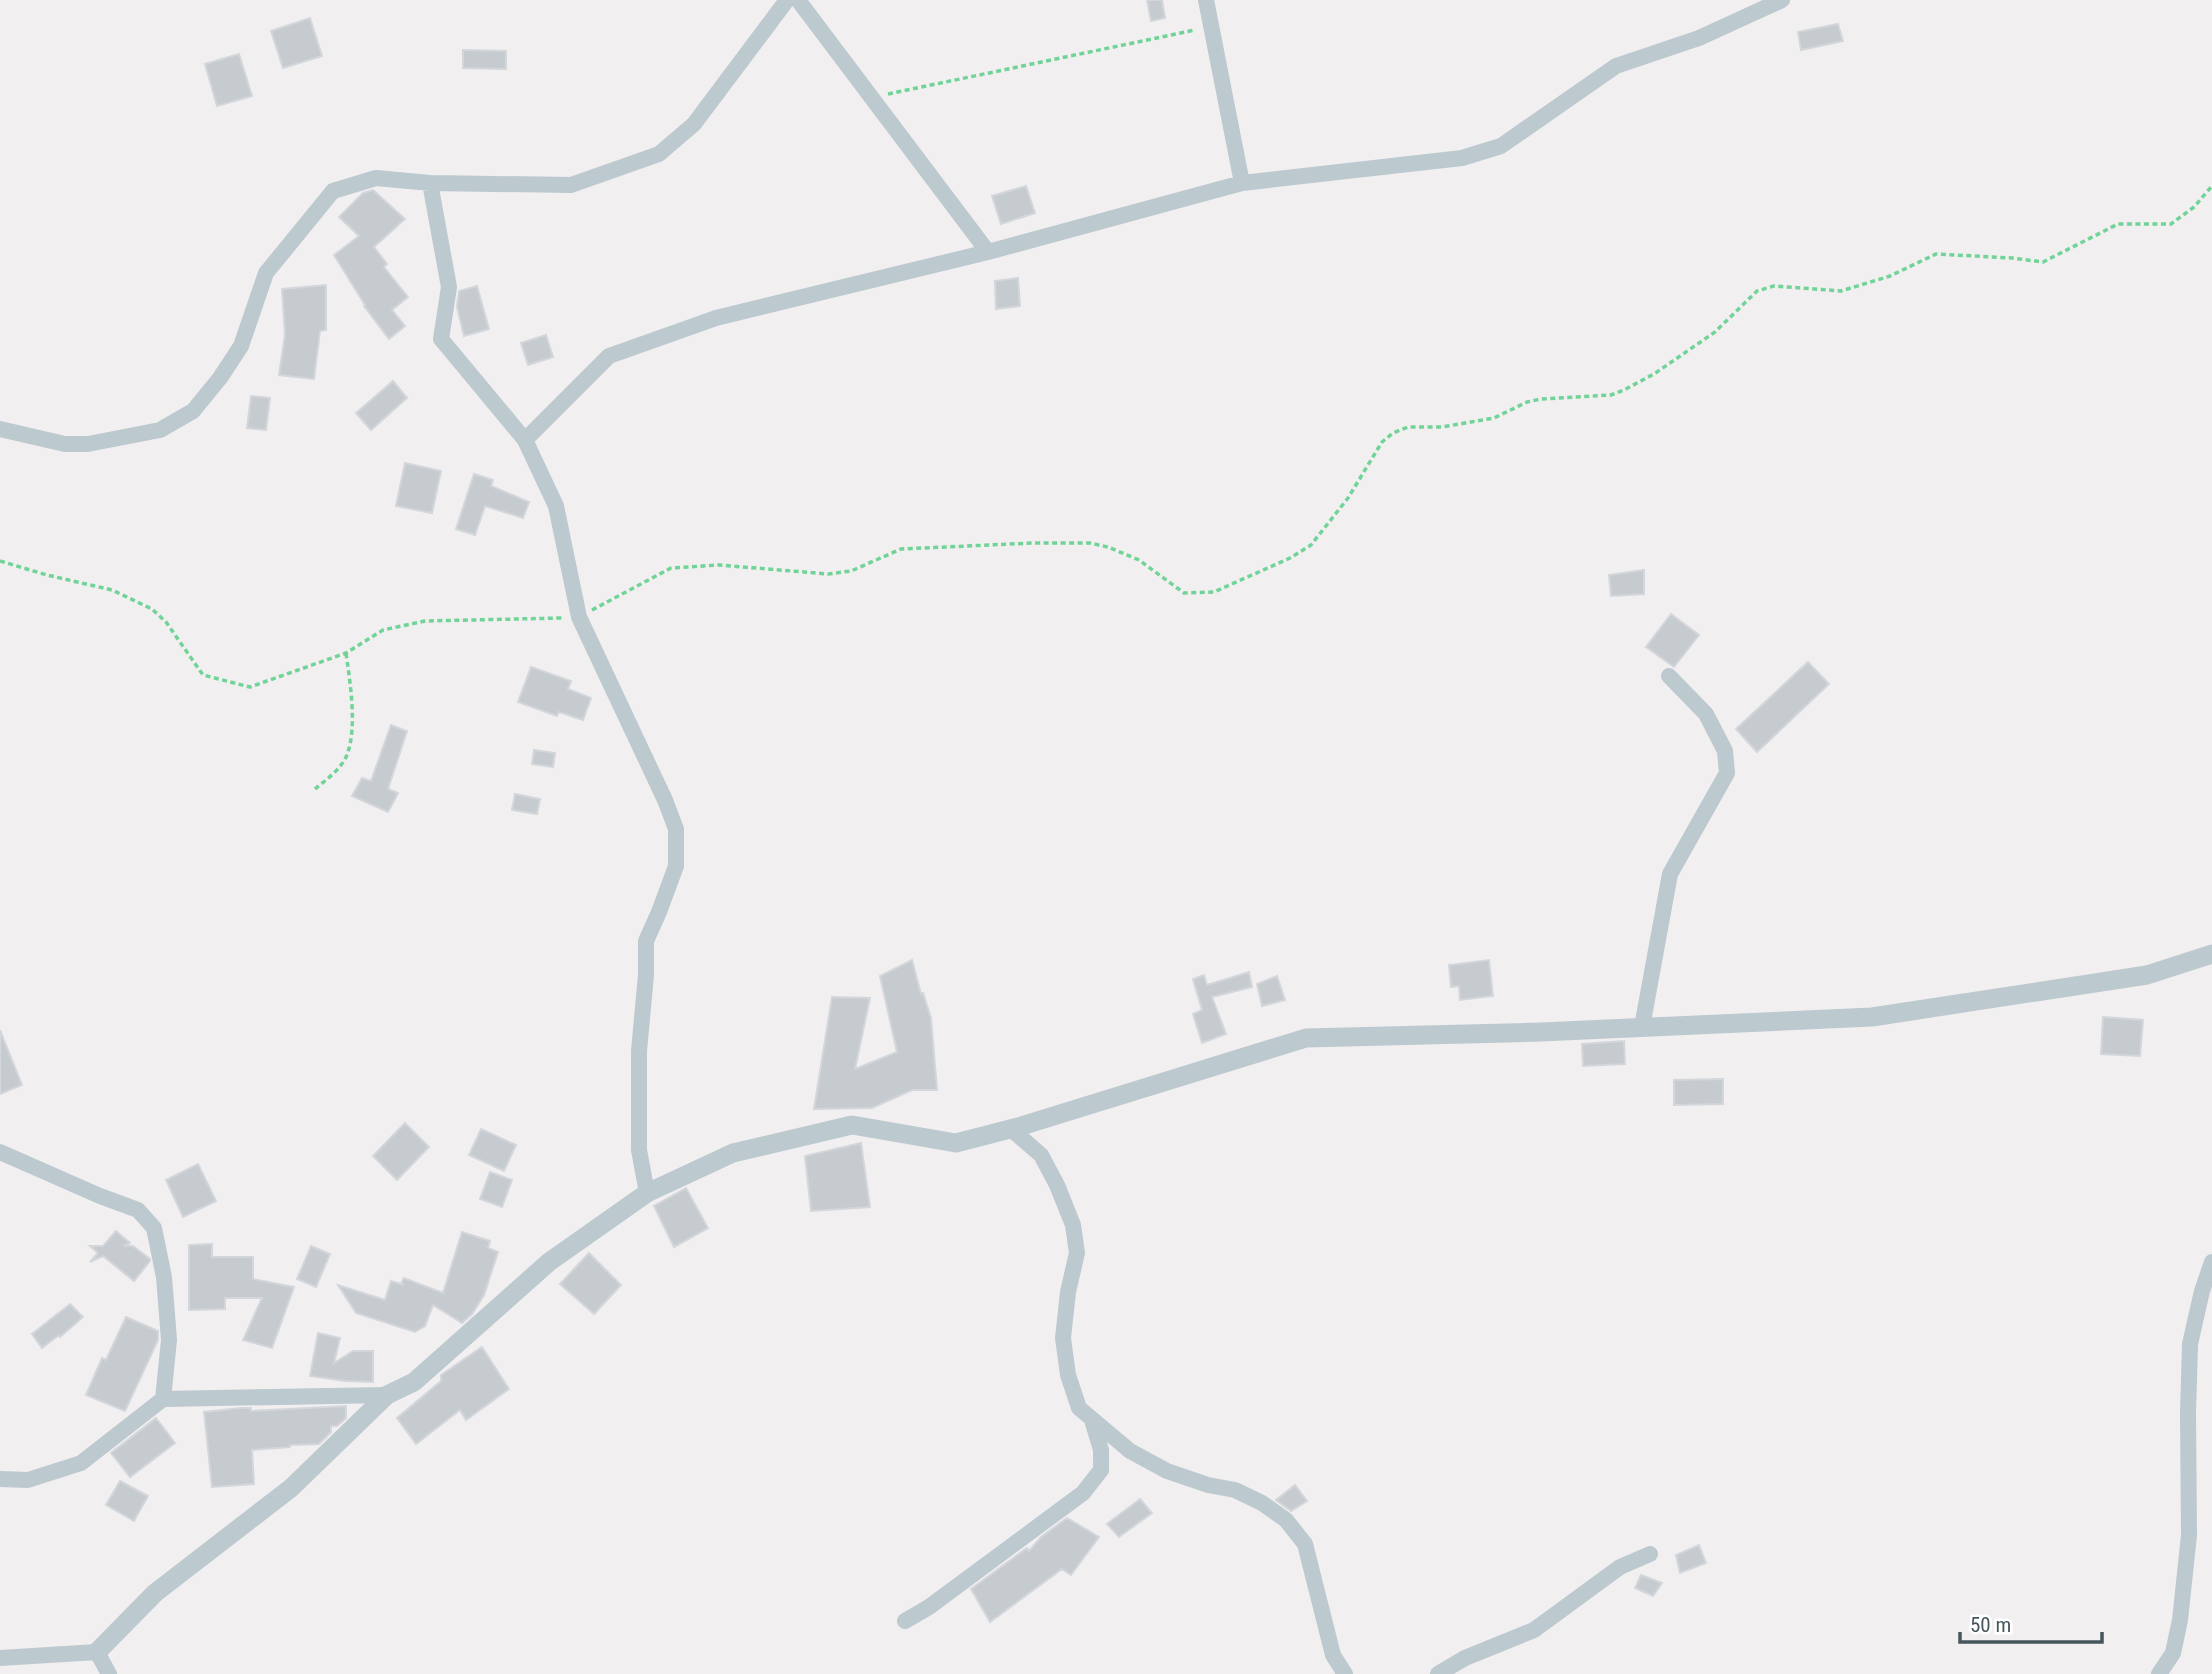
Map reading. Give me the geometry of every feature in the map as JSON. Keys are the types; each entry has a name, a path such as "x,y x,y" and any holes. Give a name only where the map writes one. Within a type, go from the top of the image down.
{"street":[{"path":"0,429 65,444 88,444 160,430 193,411 220,378 241,345 266,273 333,191 376,178 430,183 571,185 659,153 694,124 787,0"},
{"path":"798,0 988,253"},
{"path":"1206,0 1242,183"},
{"path":"525,440 609,356 716,318 988,253 1242,183 1462,158 1501,146 1616,66 1699,37 1782,0"},
{"path":"430,183 449,287 441,339 525,440 556,506 579,617 666,800 676,829 676,866 646,940 638,1104 639,1150 647,1193"},
{"path":"1642,1027 1670,874 1727,773 1725,751 1706,714 1669,676"},
{"path":"0,1658 96,1652 155,1593 291,1488 387,1395 414,1382 549,1262 647,1193 733,1153 852,1125 956,1143 1011,1129 1306,1038 1871,1017 2147,975 2212,954"},
{"path":"1011,1129 1041,1155 1073,1225 1077,1253 1068,1292 1063,1338 1068,1375 1079,1409 1130,1451 1167,1471 1208,1485 1235,1490 1262,1503 1286,1520 1305,1544 1332,1655 1345,1674"},
{"path":"0,1152 138,1210 153,1228 164,1277 169,1340 163,1399"},
{"path":"2159,1674 2174,1653 2180,1620 2189,1535 2190,1345 2202,1291 2212,1262"},
{"path":"0,1479 28,1480 81,1463 163,1399 387,1395"},
{"path":"905,1621 929,1607 1083,1493 1101,1470 1101,1450 1092,1420"},
{"path":"1438,1674 1465,1658 1534,1630 1620,1567 1650,1554"},
{"path":"96,1652 109,1674"}],"path":[{"path":"872,97 1211,27"},
{"path":"0,561 112,590 152,609 166,621 203,675 250,687 346,653 383,630 425,621 579,617 671,568 719,565 828,574 851,571 901,549 1090,543 1108,547 1139,560 1184,593 1214,592 1290,558 1311,545 1348,498 1382,442 1393,433 1408,427 1441,427 1494,418 1527,402 1541,399 1611,394 1624,390 1654,374 1715,332 1757,291 1774,286 1841,291 1890,276 1936,254 2043,262 2118,224 2171,223 2194,207 2212,186"},
{"path":"315,789 337,770 348,753 351,696 346,653"}],"building":[{"path":"1147,0 1162,0 1165,18 1151,21"},
{"path":"310,18 322,56 283,68 271,31"},
{"path":"1838,24 1843,41 1801,50 1798,32"},
{"path":"463,50 506,51 506,69 463,68"},
{"path":"239,54 252,96 217,106 205,64"},
{"path":"1026,186 1035,213 1001,224 992,196"},
{"path":"373,190 405,219 374,247 387,264 384,267 408,297 392,310 405,326 389,339 364,306 334,255 359,236 339,217 363,193"},
{"path":"1018,278 1020,306 996,309 995,281"},
{"path":"326,285 326,330 320,331 314,379 279,375 285,334 282,289"},
{"path":"477,286 489,329 464,336 457,307 459,291"},
{"path":"546,335 553,357 528,365 521,343"},
{"path":"393,381 407,398 371,430 356,413"},
{"path":"251,396 270,398 266,430 247,428"},
{"path":"405,463 441,471 432,513 396,506"},
{"path":"474,474 493,480 491,486 529,502 523,518 485,506 475,535 456,529"},
{"path":"1644,570 1644,594 1611,596 1609,575"},
{"path":"1671,614 1699,635 1674,667 1646,647"},
{"path":"1808,662 1829,684 1757,752 1736,729"},
{"path":"531,667 571,681 568,689 591,698 583,720 559,712 557,716 518,702"},
{"path":"391,725 407,731 388,789 398,793 388,812 352,796 362,778 371,781"},
{"path":"534,750 555,753 553,767 532,764"},
{"path":"515,794 540,799 537,814 512,810"},
{"path":"912,960 931,1018 937,1090 912,1090 872,1108 814,1109 832,997 870,998 855,1069 897,1052 880,976"},
{"path":"1489,960 1493,996 1460,1000 1459,986 1451,987 1449,965"},
{"path":"1249,972 1252,987 1212,997 1226,1034 1202,1043 1193,1014 1202,1010 1193,979 1204,975 1207,985"},
{"path":"1277,976 1285,1000 1262,1006 1257,984"},
{"path":"2103,1017 2143,1020 2140,1056 2101,1054"},
{"path":"0,1030 22,1085 0,1094"},
{"path":"1624,1041 1625,1064 1583,1066 1582,1044"},
{"path":"1723,1079 1723,1104 1674,1105 1674,1080"},
{"path":"405,1123 429,1147 397,1180 373,1156"},
{"path":"481,1129 516,1145 504,1171 469,1155"},
{"path":"861,1143 870,1207 811,1211 805,1156"},
{"path":"198,1164 216,1201 183,1217 166,1180"},
{"path":"490,1172 512,1180 502,1207 480,1199"},
{"path":"686,1188 708,1228 674,1247 654,1206"},
{"path":"116,1231 130,1243 124,1246 133,1246 150,1259 134,1281 103,1256 90,1262 98,1253 90,1246 103,1246"},
{"path":"462,1232 490,1241 488,1248 498,1252 484,1295 472,1314 462,1323 433,1305 425,1326 415,1332 356,1313 338,1285 385,1300 391,1281 404,1285 401,1284 404,1278 443,1293"},
{"path":"212,1244 212,1257 253,1257 253,1279 294,1287 272,1348 243,1340 262,1298 225,1298 225,1309 189,1310 189,1245"},
{"path":"311,1246 330,1254 316,1287 297,1279"},
{"path":"589,1253 621,1285 594,1314 560,1284"},
{"path":"70,1304 83,1317 42,1348 32,1334"},
{"path":"126,1317 158,1331 158,1340 125,1411 86,1395 102,1358 106,1360"},
{"path":"318,1333 340,1338 334,1363 353,1351 373,1351 373,1382 310,1376"},
{"path":"482,1347 509,1389 466,1420 460,1410 416,1444 397,1418 441,1381 441,1375"},
{"path":"346,1406 346,1418 337,1426 331,1426 331,1432 319,1444 252,1450 254,1484 212,1487 204,1412 241,1408 251,1408 251,1411"},
{"path":"156,1418 175,1443 130,1477 111,1453"},
{"path":"120,1481 148,1496 134,1521 106,1505"},
{"path":"1295,1485 1307,1501 1291,1511 1276,1500"},
{"path":"1140,1499 1152,1513 1119,1537 1107,1524"},
{"path":"1067,1518 1099,1537 1071,1575 1062,1569 990,1622 971,1589 1027,1548 1029,1551 1041,1537"},
{"path":"1699,1545 1706,1563 1680,1573 1676,1555"},
{"path":"1641,1575 1662,1583 1653,1596 1635,1588"}]}
